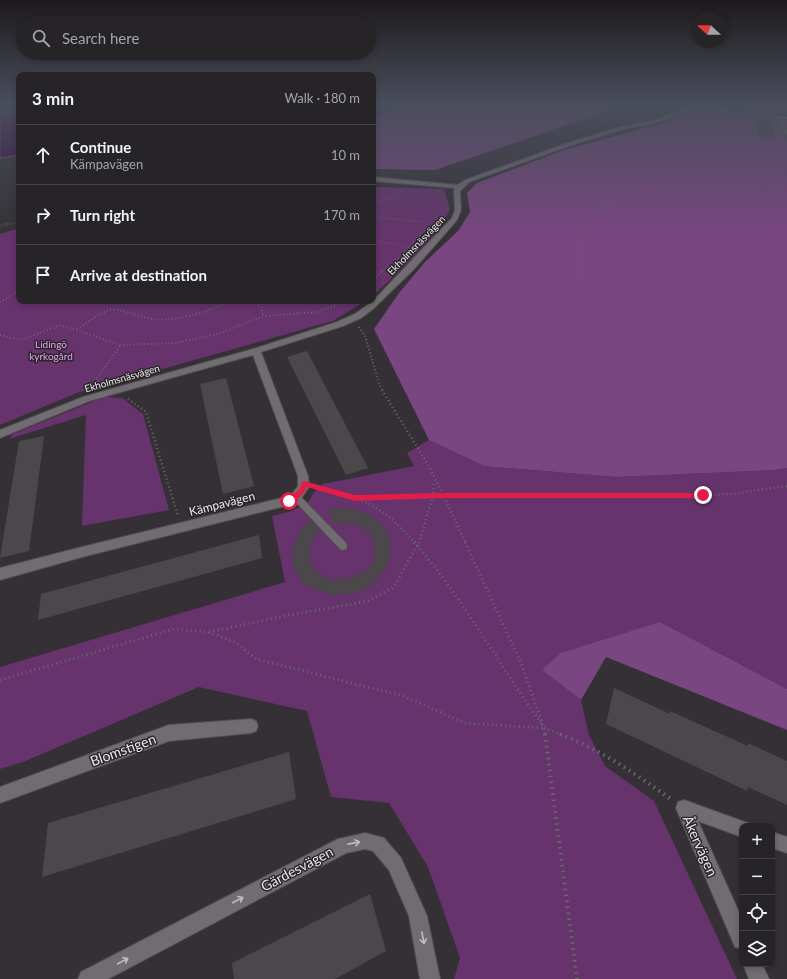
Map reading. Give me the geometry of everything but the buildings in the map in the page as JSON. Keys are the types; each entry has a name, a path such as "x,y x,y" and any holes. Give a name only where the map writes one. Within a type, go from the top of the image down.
{"street":[{"path":"376,179 459,187 474,178 554,150"},
{"name":"Ekholmsnäsvägen","path":"376,301 411,267 455,220 458,210 456,195 459,187"},
{"name":"Ekholmsnäsvägen","path":"0,434 51,412 99,395 256,351 340,324 358,316 373,304"},
{"path":"256,351 304,484 301,492 296,497"},
{"name":"Kämpavägen","path":"0,574 82,552 289,501 296,497"},
{"name":"Blomstigen","path":"0,795 169,733 251,726"},
{"name":"Åkervägen","path":"684,808 739,828"},
{"name":"Åkervägen","path":"684,808 739,933"},
{"name":"Gärdesvägen","path":"88,979 344,845 365,841 378,844 395,864 418,916 430,979"},
{"path":"775,841 787,845"},
{"path":"753,967 759,979"}],"lane":[{"path":"296,497 343,546"}],"path":[{"path":"577,275 588,218 650,175 649,163 662,150"},
{"path":"376,201 392,198 404,190"},
{"path":"376,217 426,222 427,225 409,247 378,274"},
{"path":"0,226 16,223"},
{"path":"376,241 409,247"},
{"path":"0,302 16,292"},
{"path":"76,329 109,310 114,309 142,317 161,319 184,317 203,313 225,304"},
{"path":"256,304 260,307 264,316"},
{"path":"0,335 21,340 61,325 120,345 143,345 187,341 218,334 264,316 317,312 338,304"},
{"path":"358,326 365,336 380,386 431,470 442,496 460,530 520,663 544,728 577,979"},
{"path":"99,395 97,378 120,345"},
{"path":"117,390 146,412 182,528"},
{"path":"208,632 284,616 368,601 394,587 418,546 433,496 435,479"},
{"path":"304,484 372,504 397,522 418,546 464,605 515,687 544,728"},
{"path":"355,498 433,496 703,495 732,494 787,486"},
{"path":"0,680 174,629 208,632 237,643 256,659 403,696 465,723 544,728 578,741 623,765 684,808"}],"green space":[{"path":"376,187 444,189 450,209 441,227 420,251 376,293"},
{"name":"Lidingö kyrkogård","path":"16,229 16,304 360,304 333,321 77,393 0,425 0,234"},
{"path":"104,397 122,398 143,414 169,510 82,526 86,415 9,439 13,434"},
{"path":"429,440 484,466 617,477 774,470 787,468 787,689 660,622 542,670 581,700 589,735 605,766 654,801 737,979 454,979 460,958 428,867 389,803 331,797 307,711 199,687 23,762 0,769 0,667 285,582 272,516 292,511 308,502 315,491 323,484 414,466 407,453"}],"shaded area":[{"path":"0,150 16,150 16,155 0,158"},
{"path":"376,150 494,150 435,170 376,169"},
{"path":"566,150 787,150 787,468 774,470 617,477 484,466 429,440 374,329 399,293 425,262 458,231 470,212 467,193 477,183"},
{"path":"660,622 787,689 787,730 606,657 581,700 542,670 561,653"}],"route":[{"path":"289,501 301,492 304,488 304,484 355,498 442,496 703,495"}]}
